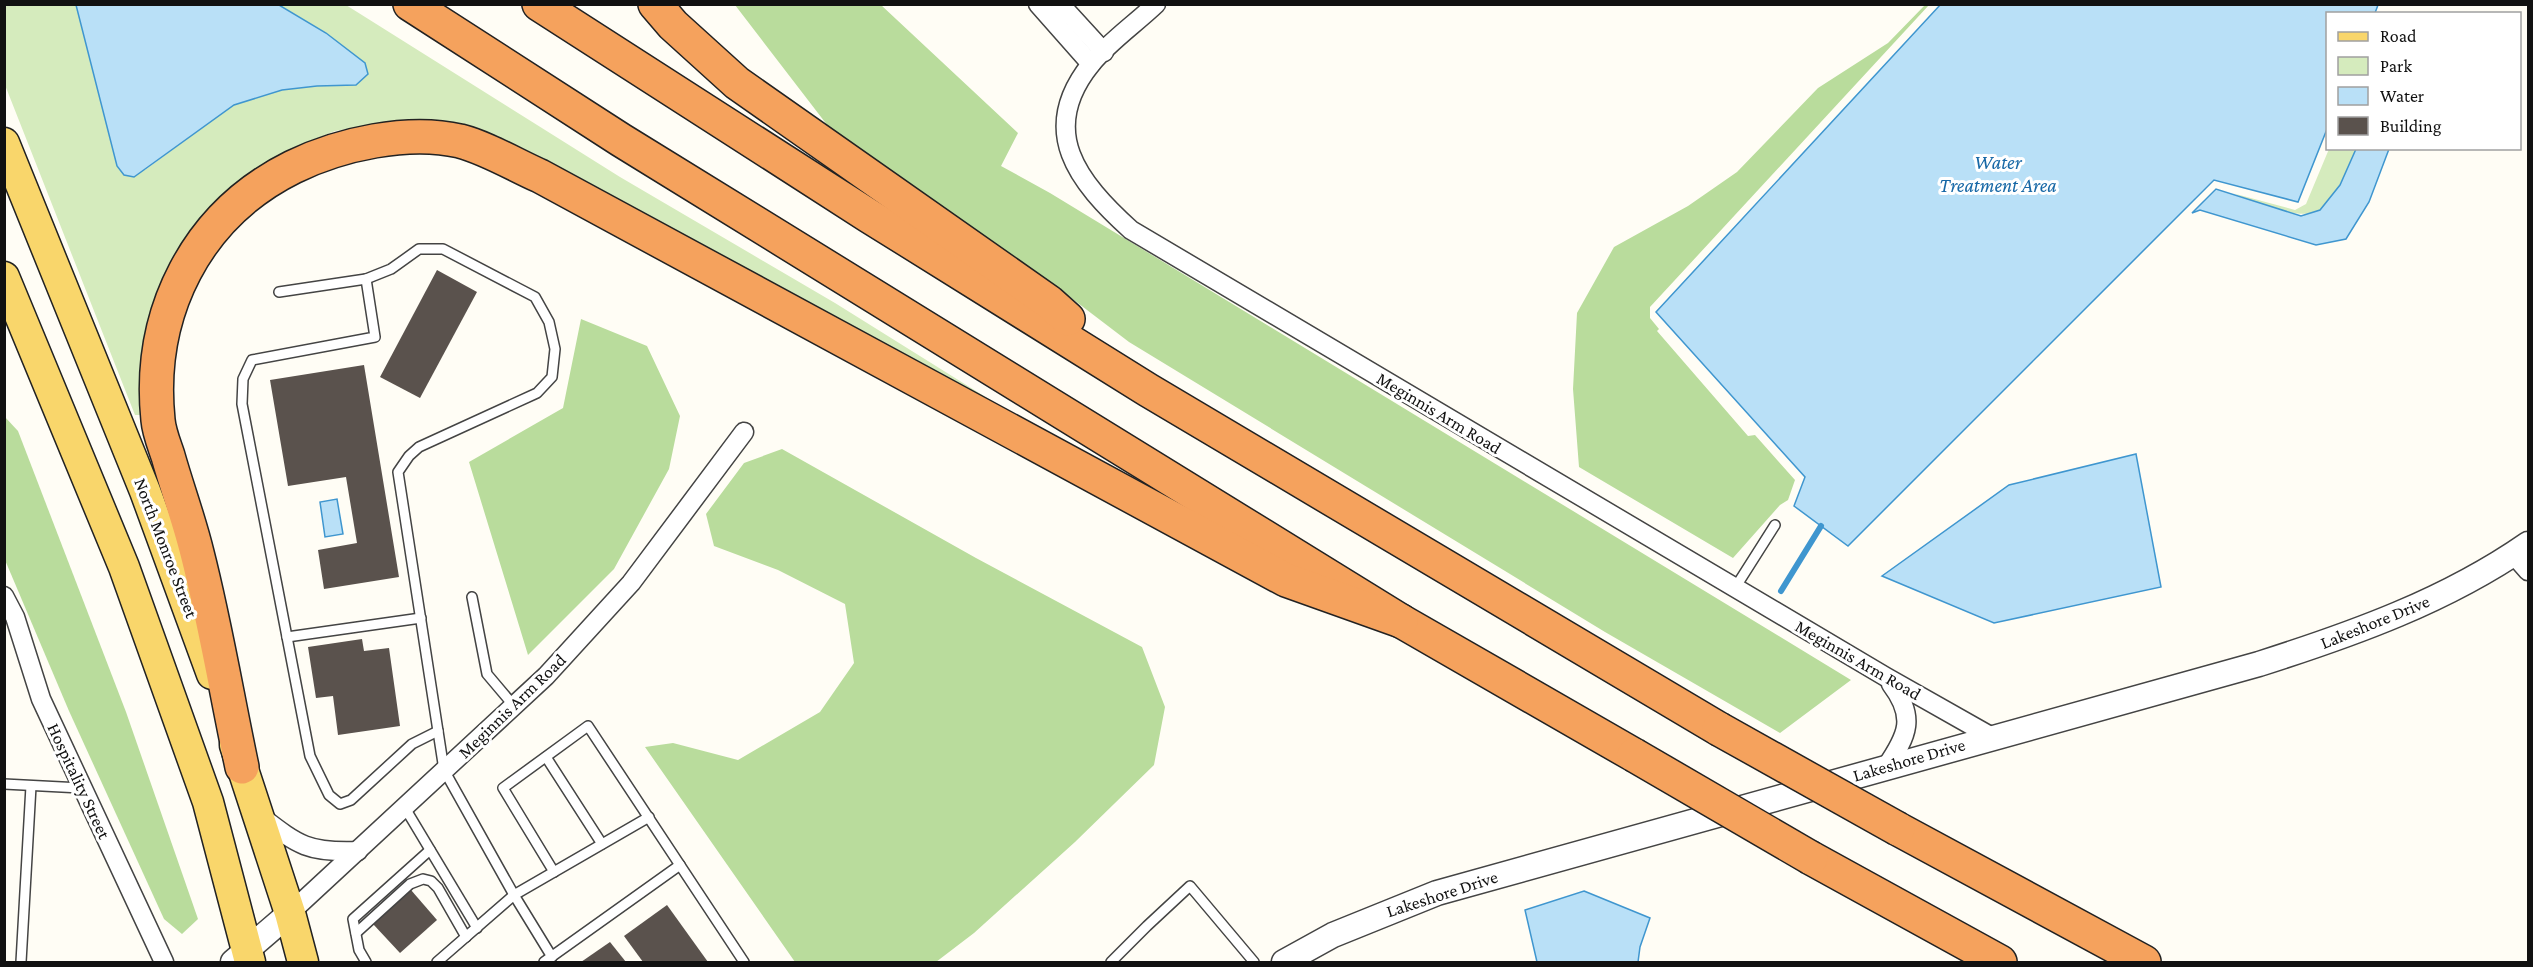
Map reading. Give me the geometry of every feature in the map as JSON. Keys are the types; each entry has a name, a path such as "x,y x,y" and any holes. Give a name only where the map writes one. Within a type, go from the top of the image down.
{"highway":[{"path":"410,4 631,146 1401,621 1811,858 2000,963"},
{"path":"539,4 869,216 1149,390 1719,729 2144,963"},
{"path":"656,4 673,25 737,83 1049,302 1149,390"},
{"path":"242,767 197,553 158,422 158,352 172,298 182,274 206,236 238,202 281,173 310,158 349,146 392,139 425,138 460,141 530,172 1286,580 1401,621"}],"main road":[{"name":"North Monroe Street","path":"4,143 145,491 206,654 290,913 303,963"},
{"path":"4,277 124,567 208,802 244,959"}],"street":[{"path":"1038,4 1098,58"},
{"path":"1060,4 1098,58"},
{"name":"Meginnis Arm Road","path":"1156,4 1098,58 1071,98 1066,114 1065,129 1069,149 1077,169 1091,191 1131,230 1886,677 1992,737"},
{"name":"Meginnis Arm Road","path":"244,959 290,913 546,676 631,583 744,432"},
{"name":"Lakeshore Drive","path":"1284,963 1333,935 1437,894 2259,664 2346,636 2524,557"},
{"name":"Hospitality Street","path":"4,596 10,620 41,699 164,963"},
{"path":"1886,677 1904,700 1907,720 1902,744 1886,767"},
{"path":"258,813 303,846 333,852 358,851"}],"lane":[{"path":"279,292 366,279 391,269 418,249 443,249 535,297 549,322 555,349 552,377 537,393 419,447 409,456 398,472 444,770 548,960 680,865"},
{"path":"366,279 375,337 252,360 243,379 242,404 310,756 329,795 340,804 351,800 412,744 438,730"},
{"path":"1735,588 1775,525"},
{"path":"472,597 487,674 514,706"},
{"path":"287,637 421,618"},
{"path":"554,872 503,788 588,726 744,963"},
{"path":"546,757 602,844"},
{"path":"4,784 81,788"},
{"path":"21,963 31,786"},
{"path":"405,808 477,928"},
{"path":"437,963 514,895 649,817"},
{"path":"366,963 359,950 353,919 430,850"},
{"path":"356,933 410,884 423,879 431,881 438,888 466,937"},
{"path":"1111,963 1190,886 1254,963"}],"green space":[{"path":"5,5 76,5 117,166 145,170 233,105 282,90 317,86 326,33 279,5 346,5 620,177 835,303 1061,444 613,208 377,124 335,131 295,147 247,175 223,196 145,389 140,415 135,415 5,85"},
{"path":"735,5 881,5 1018,133 1001,166 1050,193 1851,680 1780,733 1605,632 1129,342 1066,294 912,192 831,130"},
{"path":"1925,5 1929,5 1650,307 1650,318 1659,329 1657,331 1748,436 1755,435 1795,480 1788,500 1780,505 1733,558 1579,467 1573,389 1577,313 1614,247 1688,206 1737,172 1818,88 1888,43"},
{"path":"2329,150 2356,150 2342,181 2332,196 2321,209 2313,213 2302,214 2277,209 2232,193 2295,210 2306,204"},
{"path":"581,319 647,346 680,416 669,469 614,569 528,655 469,462 563,408"},
{"path":"4,416 18,431 126,712 198,919 182,934 164,919 69,711 5,560"},
{"path":"782,449 976,558 1142,647 1165,707 1154,765 1075,842 974,933 936,962 795,962 645,747 673,743 738,760 820,712 854,663 845,604 778,570 714,546 706,514 744,463"}],"water":[{"name":"Water Treatment Area","path":"1941,4 2378,5 2375,12 2326,12 2326,132 2298,202 2214,180 1848,546 1794,506 1805,477 1656,312"},
{"path":"76,5 279,5 326,33 365,63 368,74 356,85 282,90 234,105 134,177 124,175 117,166"},
{"path":"2356,150 2389,150 2369,202 2346,239 2316,245 2200,210 2192,213 2216,189 2301,216 2320,210 2340,185"},
{"path":"2136,454 2161,587 1994,623 1882,576 2009,485"},
{"path":"337,499 343,534 325,537 320,502"},
{"path":"1584,891 1650,918 1640,947 1638,962 1537,962 1525,910"}],"building":[{"path":"437,270 477,292 420,398 380,377"},
{"path":"364,365 399,577 324,589 318,550 357,543 346,477 288,486 270,380"},
{"path":"362,639 364,651 389,648 400,726 338,735 333,696 316,698 308,647"},
{"path":"411,890 437,920 400,953 373,924"},
{"path":"667,905 708,962 643,962 624,936"},
{"path":"610,942 626,962 581,962"}],"waterway":[{"path":"1781,591 1821,526"}]}
